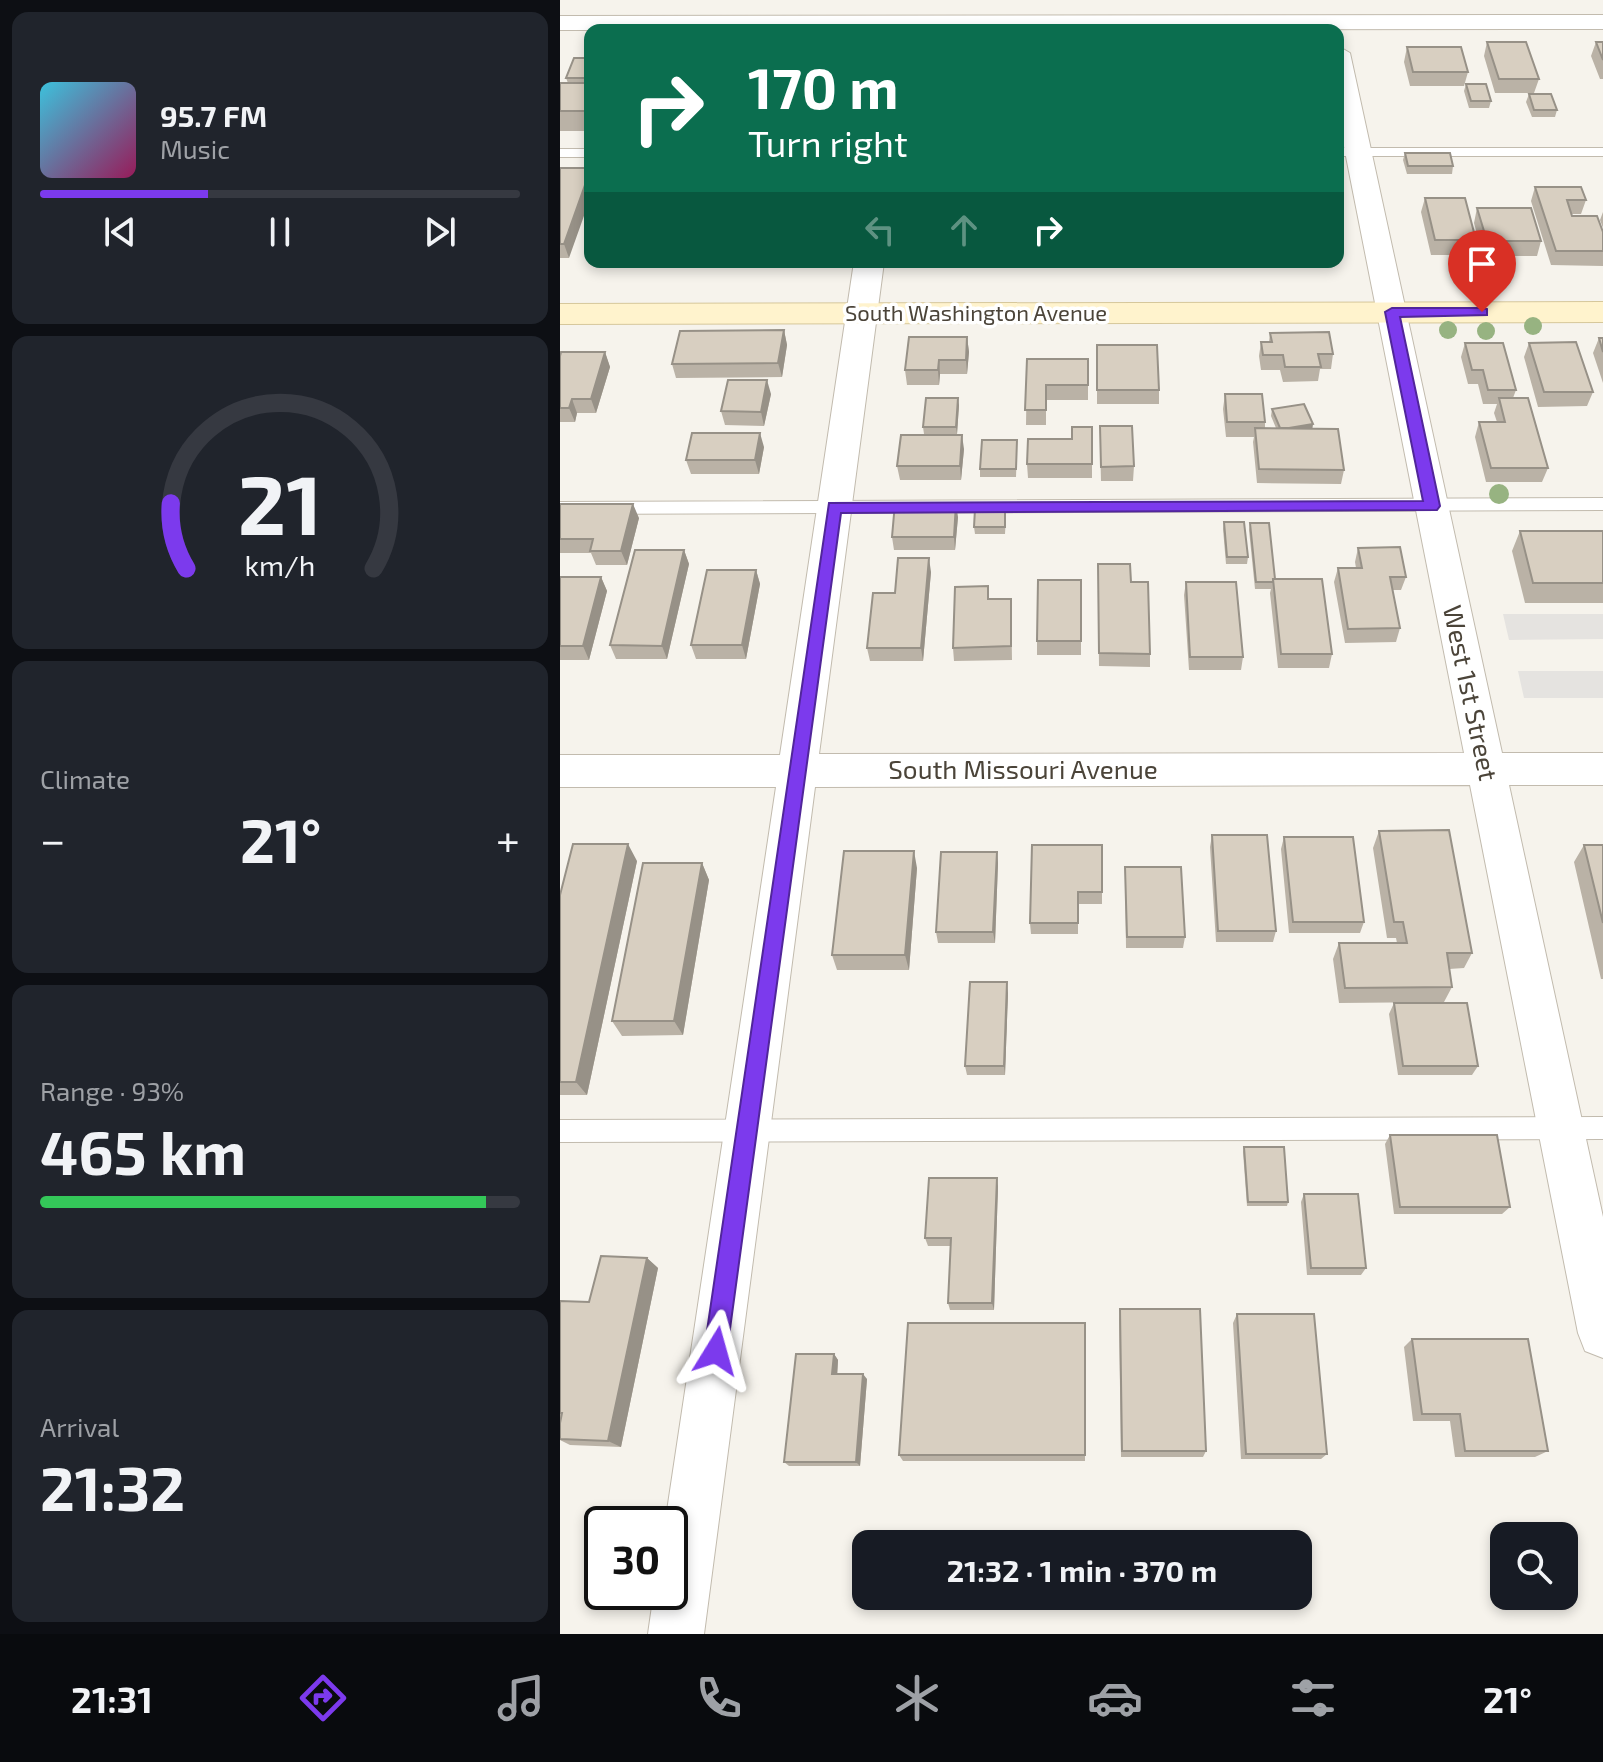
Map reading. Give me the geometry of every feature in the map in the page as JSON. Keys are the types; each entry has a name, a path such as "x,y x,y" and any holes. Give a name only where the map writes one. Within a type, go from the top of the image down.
{"street":[{"path":"560,23 903,18 1189,24"},
{"path":"1344,27 1603,22"},
{"name":"West 1st Street","path":"1344,121 1348,152 1392,312 1603,1333"},
{"path":"676,1634 868,268"},
{"name":"South Washington Avenue","path":"560,314 1603,312"},
{"name":"South Missouri Avenue","path":"560,771 1603,769"}],"lane":[{"path":"1348,152 1603,152"},
{"path":"560,153 584,153"},
{"path":"560,508 1603,504"},
{"path":"560,1131 1603,1128"}],"shaded area":[{"path":"1503,614 1603,614 1603,639 1509,640"},
{"path":"1518,671 1603,671 1603,698 1524,698"}],"building":[{"path":"1487,42 1526,42 1539,79 1499,79"},
{"path":"1596,42 1603,42 1603,60"},
{"path":"1407,47 1461,47 1468,72 1413,72"},
{"path":"574,58 584,58 584,78 566,78"},
{"path":"560,83 584,83 584,111 560,111"},
{"path":"1466,84 1486,84 1491,101 1471,101"},
{"path":"1529,94 1551,94 1557,110 1534,110"},
{"path":"1405,153 1450,153 1453,166 1408,166"},
{"path":"560,168 584,168 584,188 564,244 560,244"},
{"path":"1535,187 1581,187 1586,200 1567,200 1572,216 1597,216 1603,232 1603,251 1556,251"},
{"path":"1425,198 1465,198 1476,240 1435,240"},
{"path":"1477,208 1531,208 1541,241 1487,241"},
{"path":"784,330 778,363 672,364 680,331"},
{"path":"1329,332 1333,354 1318,354 1321,367 1285,367 1283,355 1263,355 1261,342 1272,342 1270,333"},
{"path":"909,337 967,337 966,360 939,360 938,370 905,370"},
{"path":"1576,342 1593,392 1544,392 1529,343"},
{"path":"1465,343 1503,343 1516,390 1488,390 1483,370 1472,370"},
{"path":"1097,345 1157,345 1159,390 1097,390"},
{"path":"561,352 605,352 591,399 572,399 569,408 560,408"},
{"path":"1027,359 1088,359 1088,385 1046,385 1046,410 1025,410"},
{"path":"728,380 767,380 761,412 721,411"},
{"path":"1225,394 1262,394 1265,422 1227,422"},
{"path":"926,398 958,398 956,427 923,427"},
{"path":"1499,398 1528,398 1548,468 1491,468 1479,422 1505,422"},
{"path":"1304,404 1313,424 1280,428 1272,409"},
{"path":"1100,426 1132,426 1134,466 1101,467"},
{"path":"1072,427 1092,427 1092,464 1027,464 1028,439 1072,439"},
{"path":"1255,428 1338,429 1344,470 1259,469"},
{"path":"692,433 760,433 755,460 686,460"},
{"path":"901,435 962,435 960,466 897,466"},
{"path":"982,440 1017,440 1016,469 980,469"},
{"path":"895,503 956,503 954,537 892,537"},
{"path":"560,504 633,504 621,551 590,551 593,539 560,539"},
{"path":"975,509 1005,509 1005,527 974,527"},
{"path":"1224,522 1244,522 1248,557 1227,557"},
{"path":"1250,523 1269,523 1273,582 1256,582"},
{"path":"1520,531 1603,531 1603,583 1533,583"},
{"path":"1400,547 1406,577 1390,577 1400,628 1348,629 1338,568 1362,568 1358,548"},
{"path":"635,550 684,550 662,646 610,645"},
{"path":"898,558 929,558 921,648 867,648 873,593 895,593"},
{"path":"1098,564 1130,564 1131,582 1148,582 1150,654 1099,653"},
{"path":"707,570 756,570 742,645 691,645"},
{"path":"560,577 601,577 583,646 560,646"},
{"path":"1273,579 1322,579 1332,654 1281,654"},
{"path":"1038,580 1081,580 1081,641 1037,641"},
{"path":"1186,582 1236,582 1243,657 1190,657"},
{"path":"988,586 988,599 1011,599 1011,646 953,648 955,587"},
{"path":"1449,830 1472,953 1447,953 1452,987 1345,988 1339,943 1407,943 1403,922 1394,922 1379,831"},
{"path":"1212,835 1267,835 1276,931 1218,931"},
{"path":"1284,837 1353,837 1364,922 1293,922"},
{"path":"573,844 628,844 576,1082 560,1082 560,895"},
{"path":"1032,845 1102,845 1102,892 1078,892 1078,923 1030,923"},
{"path":"1584,845 1603,845 1603,923"},
{"path":"844,851 914,851 905,955 832,955"},
{"path":"941,852 997,852 993,932 936,932"},
{"path":"643,863 702,863 674,1021 612,1021"},
{"path":"1125,867 1181,867 1185,937 1127,937"},
{"path":"970,982 1007,982 1004,1066 965,1066"},
{"path":"1394,1003 1467,1003 1478,1066 1403,1066"},
{"path":"1390,1135 1497,1135 1510,1207 1400,1207"},
{"path":"1244,1147 1284,1147 1288,1202 1248,1202"},
{"path":"929,1178 997,1178 992,1303 948,1303 951,1238 925,1238"},
{"path":"1304,1194 1358,1194 1366,1268 1311,1268"},
{"path":"601,1256 647,1258 608,1441 560,1439 560,1301 589,1302"},
{"path":"1120,1309 1200,1309 1206,1451 1122,1451"},
{"path":"1237,1314 1314,1314 1327,1454 1246,1454"},
{"path":"908,1323 1085,1323 1085,1455 899,1455"},
{"path":"1412,1339 1528,1339 1548,1451 1465,1451 1460,1414 1422,1414"},
{"path":"796,1354 834,1354 832,1374 863,1374 856,1462 784,1462"}],"route":[{"path":"716,1351 834,507 1432,506 1392,312 1482,312"}]}
